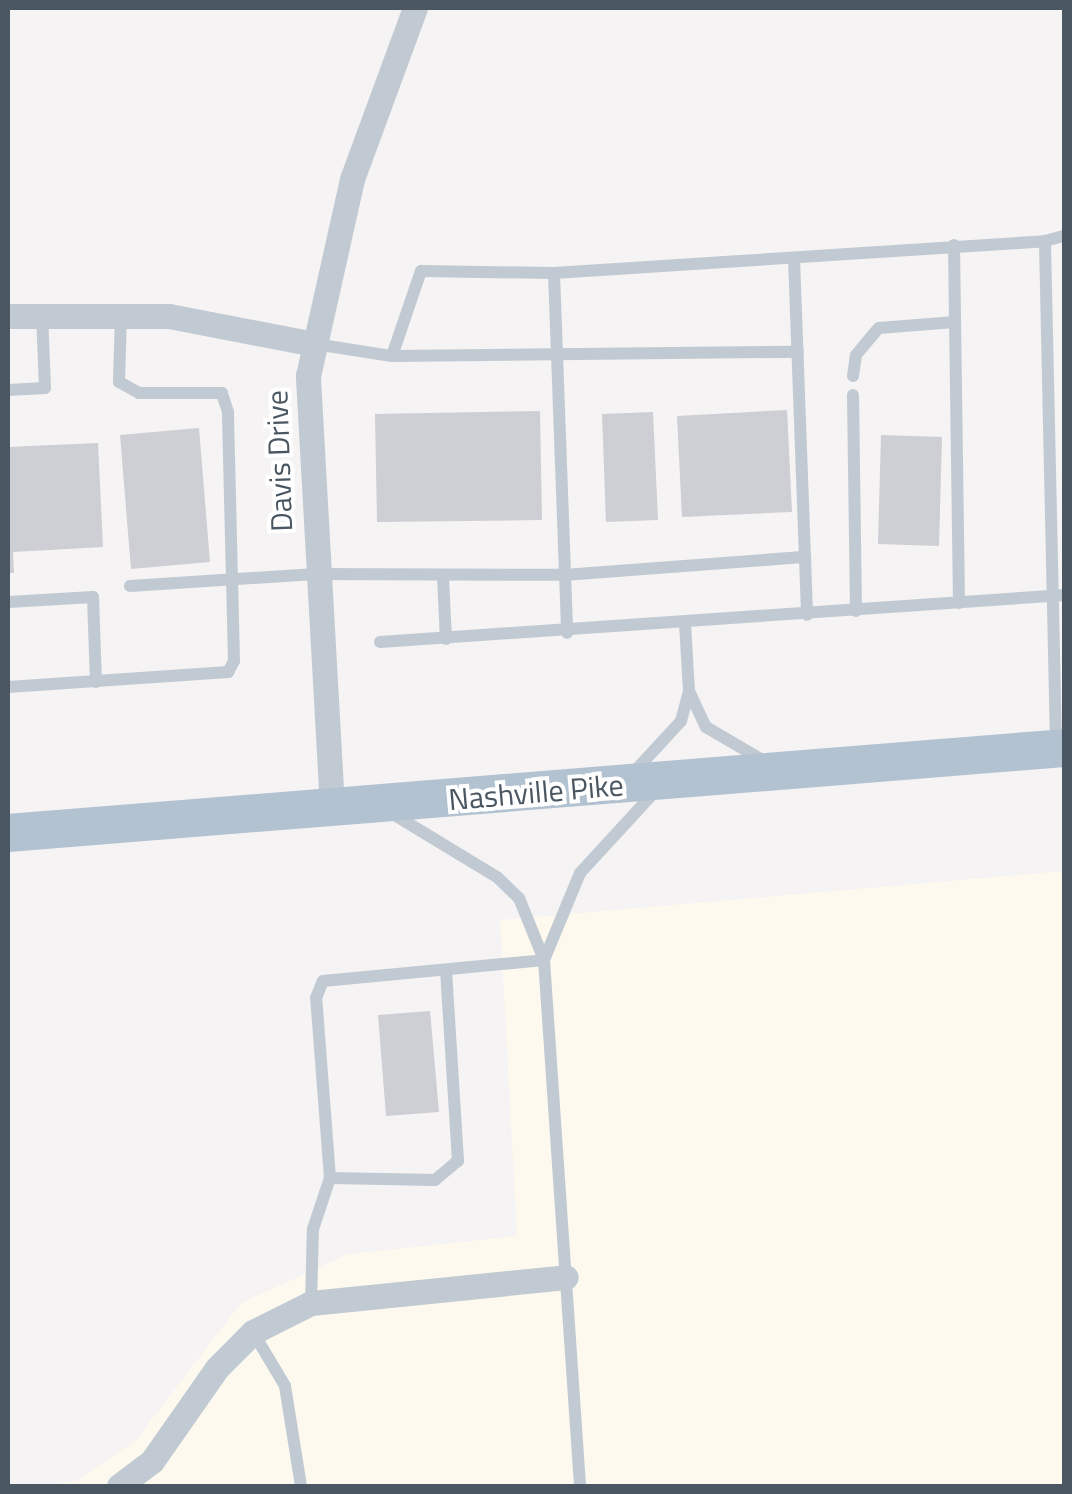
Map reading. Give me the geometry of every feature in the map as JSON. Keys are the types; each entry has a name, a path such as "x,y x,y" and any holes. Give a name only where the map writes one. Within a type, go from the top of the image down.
{"main road":[{"name":"Nashville Pike","path":"8,834 1060,749"}],"street":[{"name":"Davis Drive","path":"332,807 316,574 308,376 352,179 415,8"},
{"path":"8,316 121,313 245,325 315,344"},
{"path":"119,1486 152,1460 217,1368 253,1332 311,1303 566,1278"}],"lane":[{"path":"392,356 421,271 554,273 1045,241 1064,236"},
{"path":"1045,241 1060,749"},
{"path":"954,245 960,603"},
{"path":"794,258 806,615"},
{"path":"554,273 553,354 568,633"},
{"path":"8,687 228,672 236,579 222,393 138,392 119,382 121,313"},
{"path":"8,390 46,388 42,314"},
{"path":"853,376 856,355 879,328 955,322"},
{"path":"315,344 392,356 798,352"},
{"path":"1047,348 1064,347"},
{"path":"853,395 856,611"},
{"path":"130,586 316,574 443,578 564,575 806,556"},
{"path":"443,578 446,639"},
{"path":"8,602 93,596 96,682"},
{"path":"380,642 568,633 1058,596"},
{"path":"620,785 668,742 688,691 685,624"},
{"path":"688,691 706,727 788,771"},
{"path":"544,960 580,873 663,782"},
{"path":"378,804 497,877 519,898 544,960 580,1486"},
{"path":"311,1303 313,1229 330,1178 316,998 323,981 544,960"},
{"path":"330,1178 435,1180 458,1160 446,970"},
{"path":"253,1332 286,1386 301,1486"}],"shaded area":[{"path":"1064,871 1064,1486 40,1486 76,1481 136,1440 241,1303 348,1254 517,1236 500,920"}],"building":[{"path":"787,410 792,512 682,517 677,416"},
{"path":"540,411 542,520 377,522 375,414"},
{"path":"653,412 658,520 606,522 602,414"},
{"path":"199,428 210,562 131,569 120,435"},
{"path":"881,435 942,437 939,546 878,544"},
{"path":"98,443 103,547 13,552 14,573 8,573 8,447"},
{"path":"430,1011 439,1112 386,1116 378,1015"}]}
